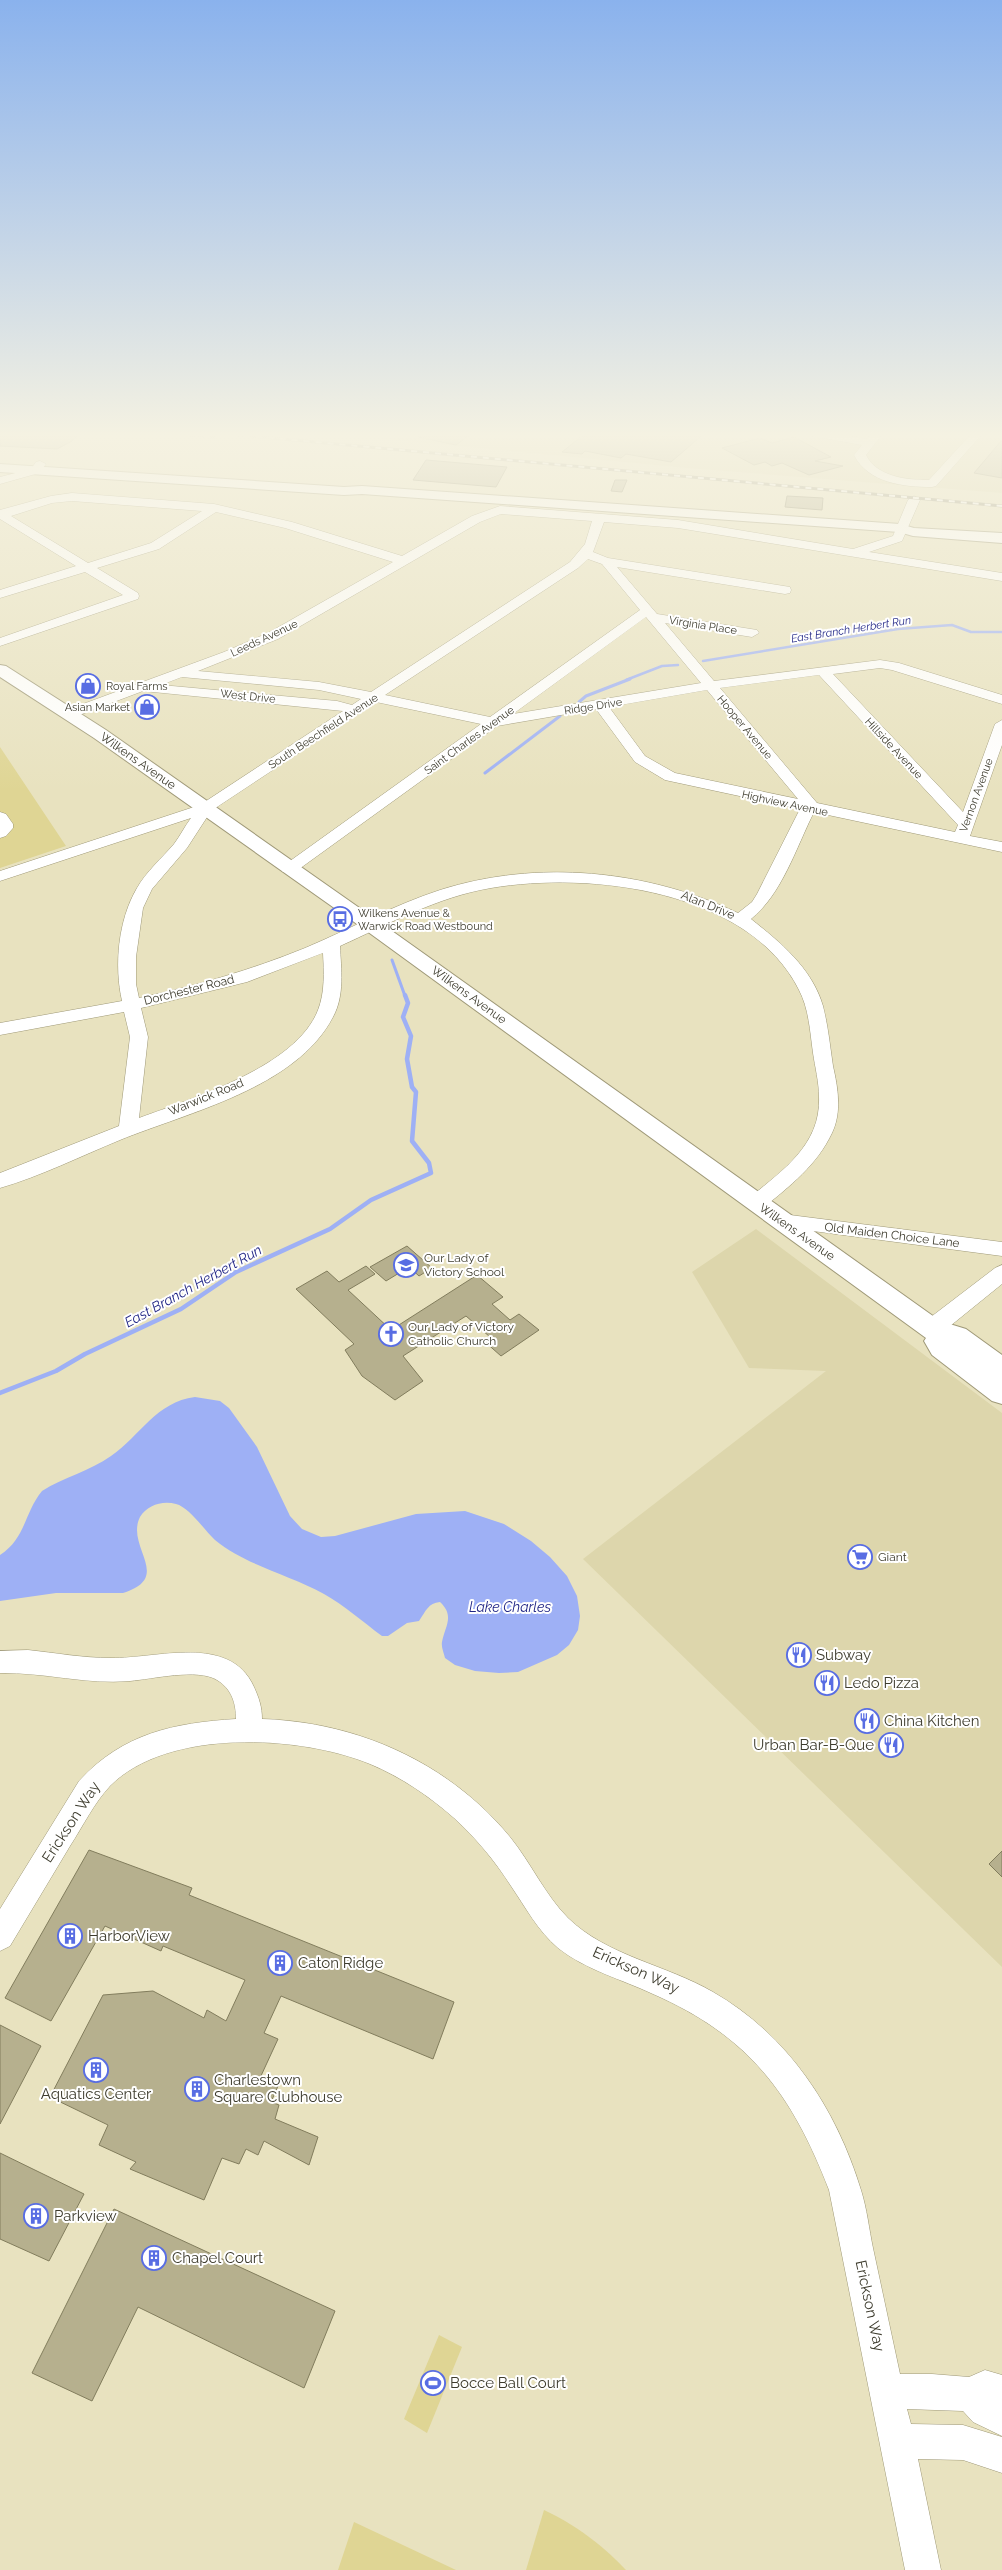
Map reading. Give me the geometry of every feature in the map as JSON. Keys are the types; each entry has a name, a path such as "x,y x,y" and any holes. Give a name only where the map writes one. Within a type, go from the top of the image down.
{"main road":[{"name":"Wilkens Avenue","path":"0,670 69,714 371,925 931,1329 956,1336 1002,1370"},
{"name":"Wilkens Avenue","path":"931,1329 942,1348 1002,1393"}],"street":[{"path":"0,642 133,596 61,552"},
{"path":"0,594 132,552"},
{"path":"375,552 404,561"},
{"name":"Leeds Avenue","path":"69,714 182,672 282,631 419,552"},
{"name":"Leeds Avenue","path":"848,552 1002,577"},
{"path":"586,554 606,561 785,590"},
{"name":"South Beechfield Avenue","path":"0,876 204,808 574,565 586,554"},
{"name":"Hooper Avenue","path":"606,561 810,804 809,808"},
{"name":"Virginia Place","path":"651,614 752,633"},
{"name":"Saint Charles Avenue","path":"289,869 493,722 651,614"},
{"name":"Ridge Drive","path":"182,672 208,678 319,686 493,722 711,686 887,664 1002,700"},
{"name":"Hillside Avenue","path":"823,671 963,831"},
{"name":"West Drive","path":"140,688 328,704 355,710"},
{"name":"Highview Avenue","path":"600,704 640,759 657,771 684,782 809,808 963,831 1002,846"},
{"name":"Vernon Avenue","path":"963,831 1002,724"},
{"path":"128,1129 138,1037 137,1020 127,984 127,957 135,908 145,888 181,845 204,808"},
{"path":"741,919 754,909 765,894 809,808"},
{"path":"0,817 5,824 5,828 0,833"},
{"name":"Alan Drive","path":"371,925 425,901 468,888 516,880 562,878 629,882 674,891 741,919 782,955 806,987 814,1006 829,1099 824,1131 816,1148 802,1165 756,1203"},
{"name":"Dorchester Road","path":"0,1029 131,1004 229,981 277,965 371,925"},
{"name":"Warwick Road","path":"0,1181 251,1079 285,1059 316,1030 330,1004 333,991 331,943"},
{"name":"Old Maiden Choice Lane","path":"782,1221 1002,1249"},
{"path":"931,1329 1002,1273"},
{"path":"0,1662 127,1670 183,1663 220,1669 236,1679 243,1691 248,1705 249,1730"},
{"name":"Erickson Way","path":"0,1936 84,1797 103,1772 120,1759 157,1743 188,1736 249,1730 327,1737 393,1760 428,1782 460,1806 484,1828 559,1929 593,1953 689,1994 758,2040 790,2078 814,2114 830,2148 845,2190 853,2222 923,2570"},
{"path":"888,2392 932,2391 987,2394 986,2410 1002,2418"},
{"path":"898,2443 937,2440 967,2441 1002,2455"}],"shaded area":[{"path":"0,747 66,846 0,868"},
{"path":"756,1229 1002,1413 1002,1967 583,1559 826,1371 749,1368 692,1272"},
{"name":"Bocce Ball Court","path":"439,2335 462,2347 427,2433 404,2419"},
{"path":"544,2510 588,2536 626,2570 526,2570"},
{"path":"354,2522 456,2570 338,2570"}],"water":[{"name":"Lake Charles","path":"195,1397 220,1401 229,1408 257,1447 290,1516 302,1529 321,1537 335,1536 416,1514 465,1511 504,1524 531,1541 550,1557 567,1576 577,1596 580,1616 578,1630 569,1645 557,1655 518,1672 475,1671 455,1665 445,1658 442,1648 448,1617 445,1607 440,1602 430,1606 419,1621 407,1623 388,1636 382,1636 346,1608 324,1594 240,1557 227,1549 215,1540 186,1510 181,1506 171,1503 161,1503 151,1507 140,1517 137,1528 138,1539 147,1570 145,1579 138,1586 123,1593 56,1593 0,1601 0,1555 15,1541 42,1491 103,1461 122,1448 159,1412 181,1400"}],"building":[{"name":"Our Lady of Victory School","path":"407,1246 432,1268 419,1276 409,1267 386,1281 370,1267"},
{"name":"Our Lady of Victory Catholic Church","path":"366,1266 375,1274 348,1290 391,1330 477,1275 503,1297 492,1304 510,1320 519,1314 539,1330 501,1356 484,1341 490,1337 466,1316 403,1356 423,1381 395,1400 362,1376 345,1350 354,1344 296,1289 327,1271 339,1282"},
{"path":"89,1850 192,1888 189,1895 454,2002 433,2059 281,1996 264,2033 278,2039 260,2078 278,2086 271,2102 279,2105 275,2119 318,2137 309,2165 264,2141 258,2155 246,2149 239,2164 222,2158 204,2200 130,2169 136,2162 99,2145 108,2125 50,2097 103,1995 153,1991 204,2018 207,2010 226,2021 245,1980 163,1946 161,1951 105,1926 51,2021 5,1998"},
{"path":"1002,1851 1002,1877 989,1864"},
{"path":"0,2025 41,2046 0,2124"},
{"name":"Parkview","path":"0,2153 84,2194 49,2261 0,2239"},
{"name":"Chapel Court","path":"114,2209 335,2311 304,2388 138,2307 92,2401 32,2373"}],"waterway":[{"name":"East Branch Herbert Run","path":"703,661 898,629 952,625 971,632 1002,632"},
{"name":"East Branch Herbert Run","path":"626,680 662,666 678,665"},
{"name":"East Branch Herbert Run","path":"579,702 586,696 630,679"},
{"name":"East Branch Herbert Run","path":"485,773 560,716"},
{"name":"East Branch Herbert Run","path":"392,960 405,996"},
{"name":"East Branch Herbert Run","path":"0,1393 56,1371 85,1354 181,1309 236,1272 330,1229 371,1200 431,1173 429,1163 412,1141 416,1092 412,1087 407,1059 411,1036 403,1017 408,1003 405,995"}],"place":[{"name":"Royal Farms","path":"88,686"},
{"name":"Asian Market","path":"147,707"},
{"name":"Wilkens Avenue & Warwick Road Westbound","path":"340,919"},
{"name":"Our Lady of Victory School","path":"406,1265"},
{"name":"Our Lady of Victory Catholic Church","path":"391,1334"},
{"name":"Giant","path":"860,1557"},
{"name":"Subway","path":"799,1655"},
{"name":"Ledo Pizza","path":"827,1683"},
{"name":"China Kitchen","path":"867,1721"},
{"name":"Urban Bar-B-Que","path":"891,1745"},
{"name":"HarborView","path":"70,1936"},
{"name":"Caton Ridge","path":"280,1963"},
{"name":"Aquatics Center","path":"96,2070"},
{"name":"Charlestown Square Clubhouse","path":"197,2089"},
{"name":"Parkview","path":"36,2216"},
{"name":"Chapel Court","path":"154,2258"},
{"name":"Bocce Ball Court","path":"433,2383"}]}
